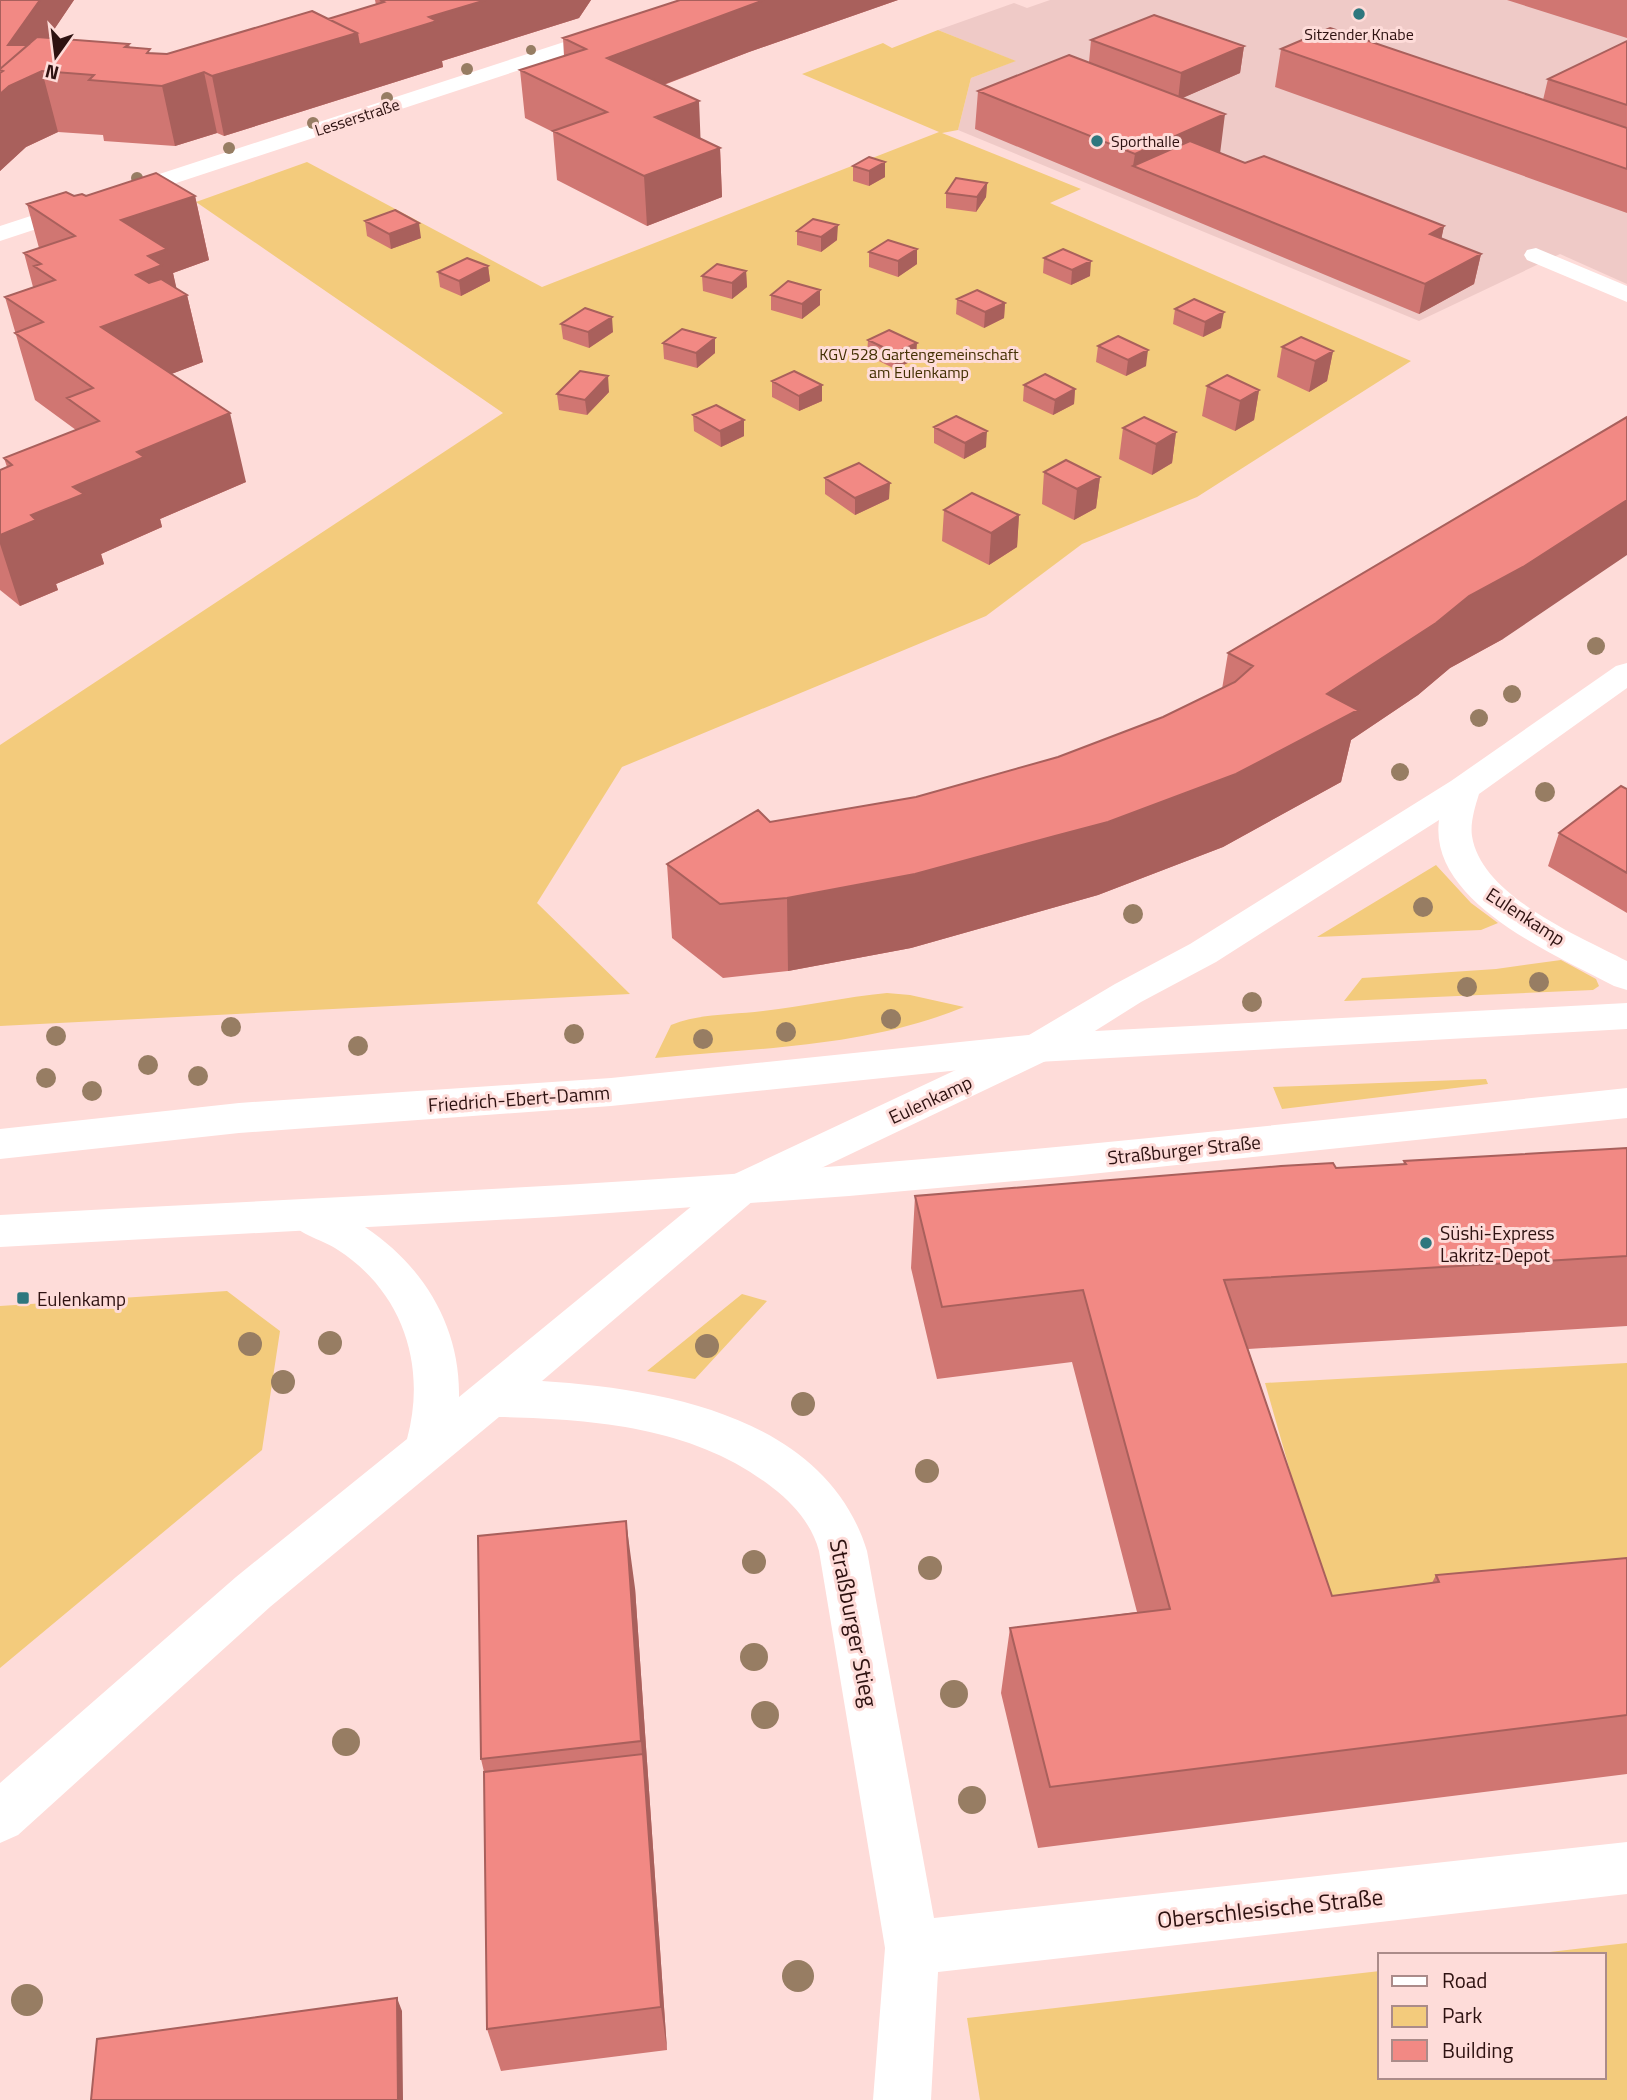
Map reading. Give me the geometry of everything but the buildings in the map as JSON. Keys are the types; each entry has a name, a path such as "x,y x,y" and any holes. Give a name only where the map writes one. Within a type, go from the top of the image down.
{"street":[{"name":"Lesserstraße","path":"0,234 627,20 713,0"},
{"path":"1536,256 1627,295"},
{"name":"Eulenkamp","path":"0,1817 253,1592 491,1398 740,1189 1038,1048 1128,993 1232,936 1463,789 1627,673"},
{"name":"Eulenkamp","path":"1463,789 1455,839 1459,853 1478,883 1521,917 1627,977"},
{"path":"1038,1048 1627,1016"},
{"name":"Friedrich-Ebert-Damm","path":"0,1144 239,1118 611,1092 1038,1048"},
{"name":"Straßburger Straße","path":"740,1189 1180,1151 1303,1135 1627,1103"},
{"path":"0,1231 740,1189"},
{"path":"306,1215 357,1241 376,1257 408,1291 419,1311 429,1331 436,1364 436,1408 427,1450"},
{"name":"Straßburger Stieg","path":"491,1398 548,1400 633,1411 730,1435 754,1447 797,1480 832,1521 844,1550 912,1948 902,2100"},
{"name":"Oberschlesische Straße","path":"912,1948 1627,1868"}],"shaded area":[{"path":"1050,0 1627,0 1627,284 1560,254 1419,321 958,130 971,78 1015,61 938,30 1014,3 1027,8"}],"green space":[{"name":"KGV 528 Gartengemeinschaft am Eulenkamp","path":"938,30 1016,61 971,78 958,130 942,133 1081,189 1050,203 1411,361 1197,497 1082,544 986,616 622,767 537,903 630,994 0,1026 0,745 503,413 196,202 307,162 542,287 939,132 802,74 883,43 892,48"},
{"path":"1436,865 1471,903 1498,923 1481,930 1317,937"},
{"path":"1561,960 1596,979 1599,986 1593,990 1344,1001 1362,978 1496,969"},
{"path":"887,993 910,995 964,1007 927,1020 851,1038 655,1058 671,1025 682,1021"},
{"path":"1486,1079 1488,1084 1282,1109 1273,1087"},
{"path":"227,1291 280,1331 262,1450 0,1668 0,1306"},
{"path":"742,1294 767,1301 695,1379 647,1371"},
{"path":"1627,1363 1627,1579 1327,1601 1265,1383"},
{"path":"1627,1943 1627,2100 980,2100 967,2018 1378,1971 1378,2079 1606,2079 1606,1953 1541,1953"}],"place":[{"name":"Sitzender Knabe","path":"1359,14"},
{"name":"Sporthalle","path":"1097,141"},
{"name":"Süshi-Express Lakritz-Depot","path":"1426,1243"},
{"name":"Eulenkamp","path":"23,1298"}]}
